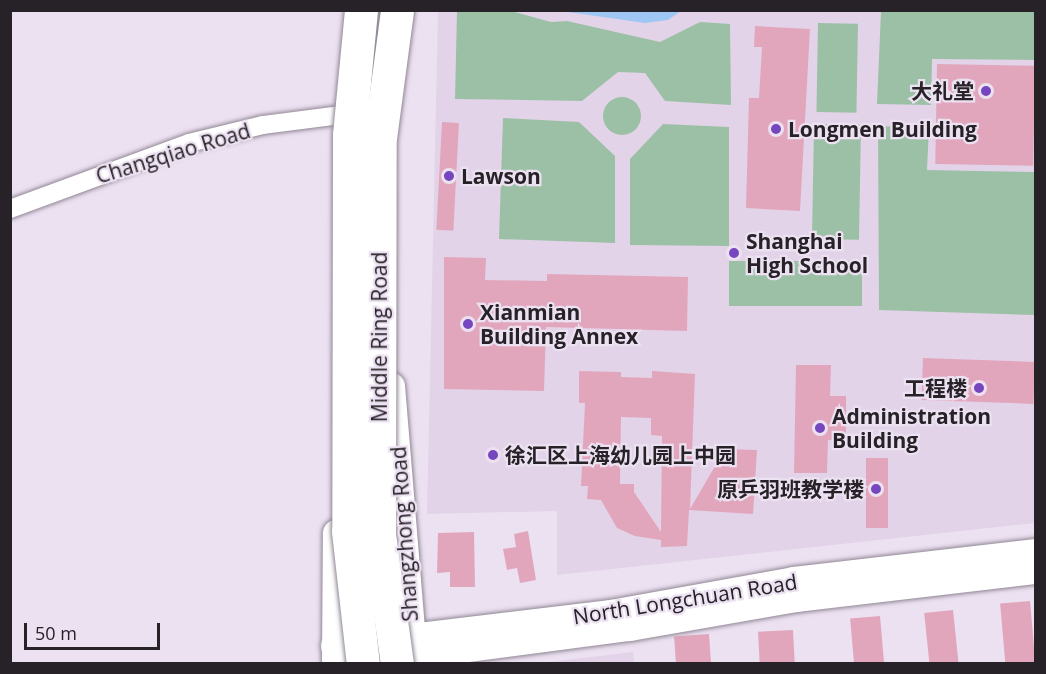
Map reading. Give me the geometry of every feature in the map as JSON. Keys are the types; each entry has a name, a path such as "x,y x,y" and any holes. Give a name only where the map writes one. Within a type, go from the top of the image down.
{"highway":[{"name":"Middle Ring Road","path":"361,10 348,135 348,531 363,663"},
{"name":"Middle Ring Road","path":"398,10 380,138 379,510 410,655"}],"street":[{"path":"335,655 342,114 347,10"},
{"name":"Shangzhong Road","path":"385,10 372,162 410,655"},
{"name":"Changqiao Road","path":"10,210 189,143 262,125 375,112"},
{"name":"North Longchuan Road","path":"335,655 410,655 611,613 806,579 1035,552"},
{"name":"North Longchuan Road","path":"354,663 630,628 796,599 1035,571"}],"shaded area":[{"name":"Shanghai High School","path":"438,11 1035,11 1035,523 557,575 557,511 427,514"},
{"path":"633,652 634,663 541,663"}],"green space":[{"path":"457,11 511,11 551,22 567,21 660,42 700,22 730,24 731,105 665,101 645,73 618,72 582,101 455,99"},
{"path":"881,11 1035,11 1035,60 932,59 931,105 877,104"},
{"path":"818,23 858,24 856,113 816,112"},
{"path":"622,97 636,102 641,116 636,130 622,135 608,130 603,116 608,102"},
{"path":"503,118 579,122 615,156 615,243 499,239"},
{"path":"663,124 729,127 729,246 630,245 630,159"},
{"path":"814,124 861,125 859,240 812,239"},
{"path":"878,126 929,128 927,170 1035,172 1035,315 879,310"},
{"path":"729,261 862,261 862,306 729,306"}],"water":[{"path":"561,11 681,11 668,20 645,23"}],"building":[{"name":"Longmen Building","path":"755,26 810,29 800,211 746,208 749,98 759,98 762,47 754,47"},
{"name":"大礼堂","path":"937,64 1035,66 1033,166 935,164"},
{"name":"Lawson","path":"442,122 459,123 453,231 436,230"},
{"path":"444,257 486,258 485,280 547,281 547,274 688,277 687,331 546,327 544,391 444,389"},
{"name":"工程楼","path":"923,358 1035,362 1033,404 922,400"},
{"name":"Administration Building","path":"796,365 831,365 830,396 846,396 846,441 828,440 827,473 794,473"},
{"path":"579,371 621,372 621,377 652,378 652,371 695,374 690,509 725,449 757,450 753,514 689,510 687,546 661,547 661,540 635,536 617,528 601,500 587,499 588,486 581,486 585,403 579,403","holes":["621,417 651,418 651,435 662,436 661,532 634,492 634,484 620,484"]},
{"name":"原乒羽班教学楼","path":"866,458 888,458 888,528 866,528"},
{"path":"528,531 536,580 520,583 517,568 507,570 503,549 516,547 514,534"},
{"path":"474,532 475,587 450,587 450,572 437,573 438,533"},
{"path":"1030,601 1035,663 1005,664 1000,604"},
{"path":"953,610 959,663 930,664 924,613"},
{"path":"880,616 884,663 854,664 850,619"},
{"path":"793,630 795,663 760,664 758,632"},
{"path":"709,634 711,663 676,664 674,636"}],"place":[{"name":"大礼堂","path":"986,91"},
{"name":"Longmen Building","path":"776,129"},
{"name":"Lawson","path":"449,176"},
{"name":"Shanghai High School","path":"734,253"},
{"name":"Xianmian Building Annex","path":"468,324"},
{"name":"工程楼","path":"979,388"},
{"name":"Administration Building","path":"820,428"},
{"name":"徐汇区上海幼儿园上中园","path":"493,455"},
{"name":"原乒羽班教学楼","path":"876,489"}]}
